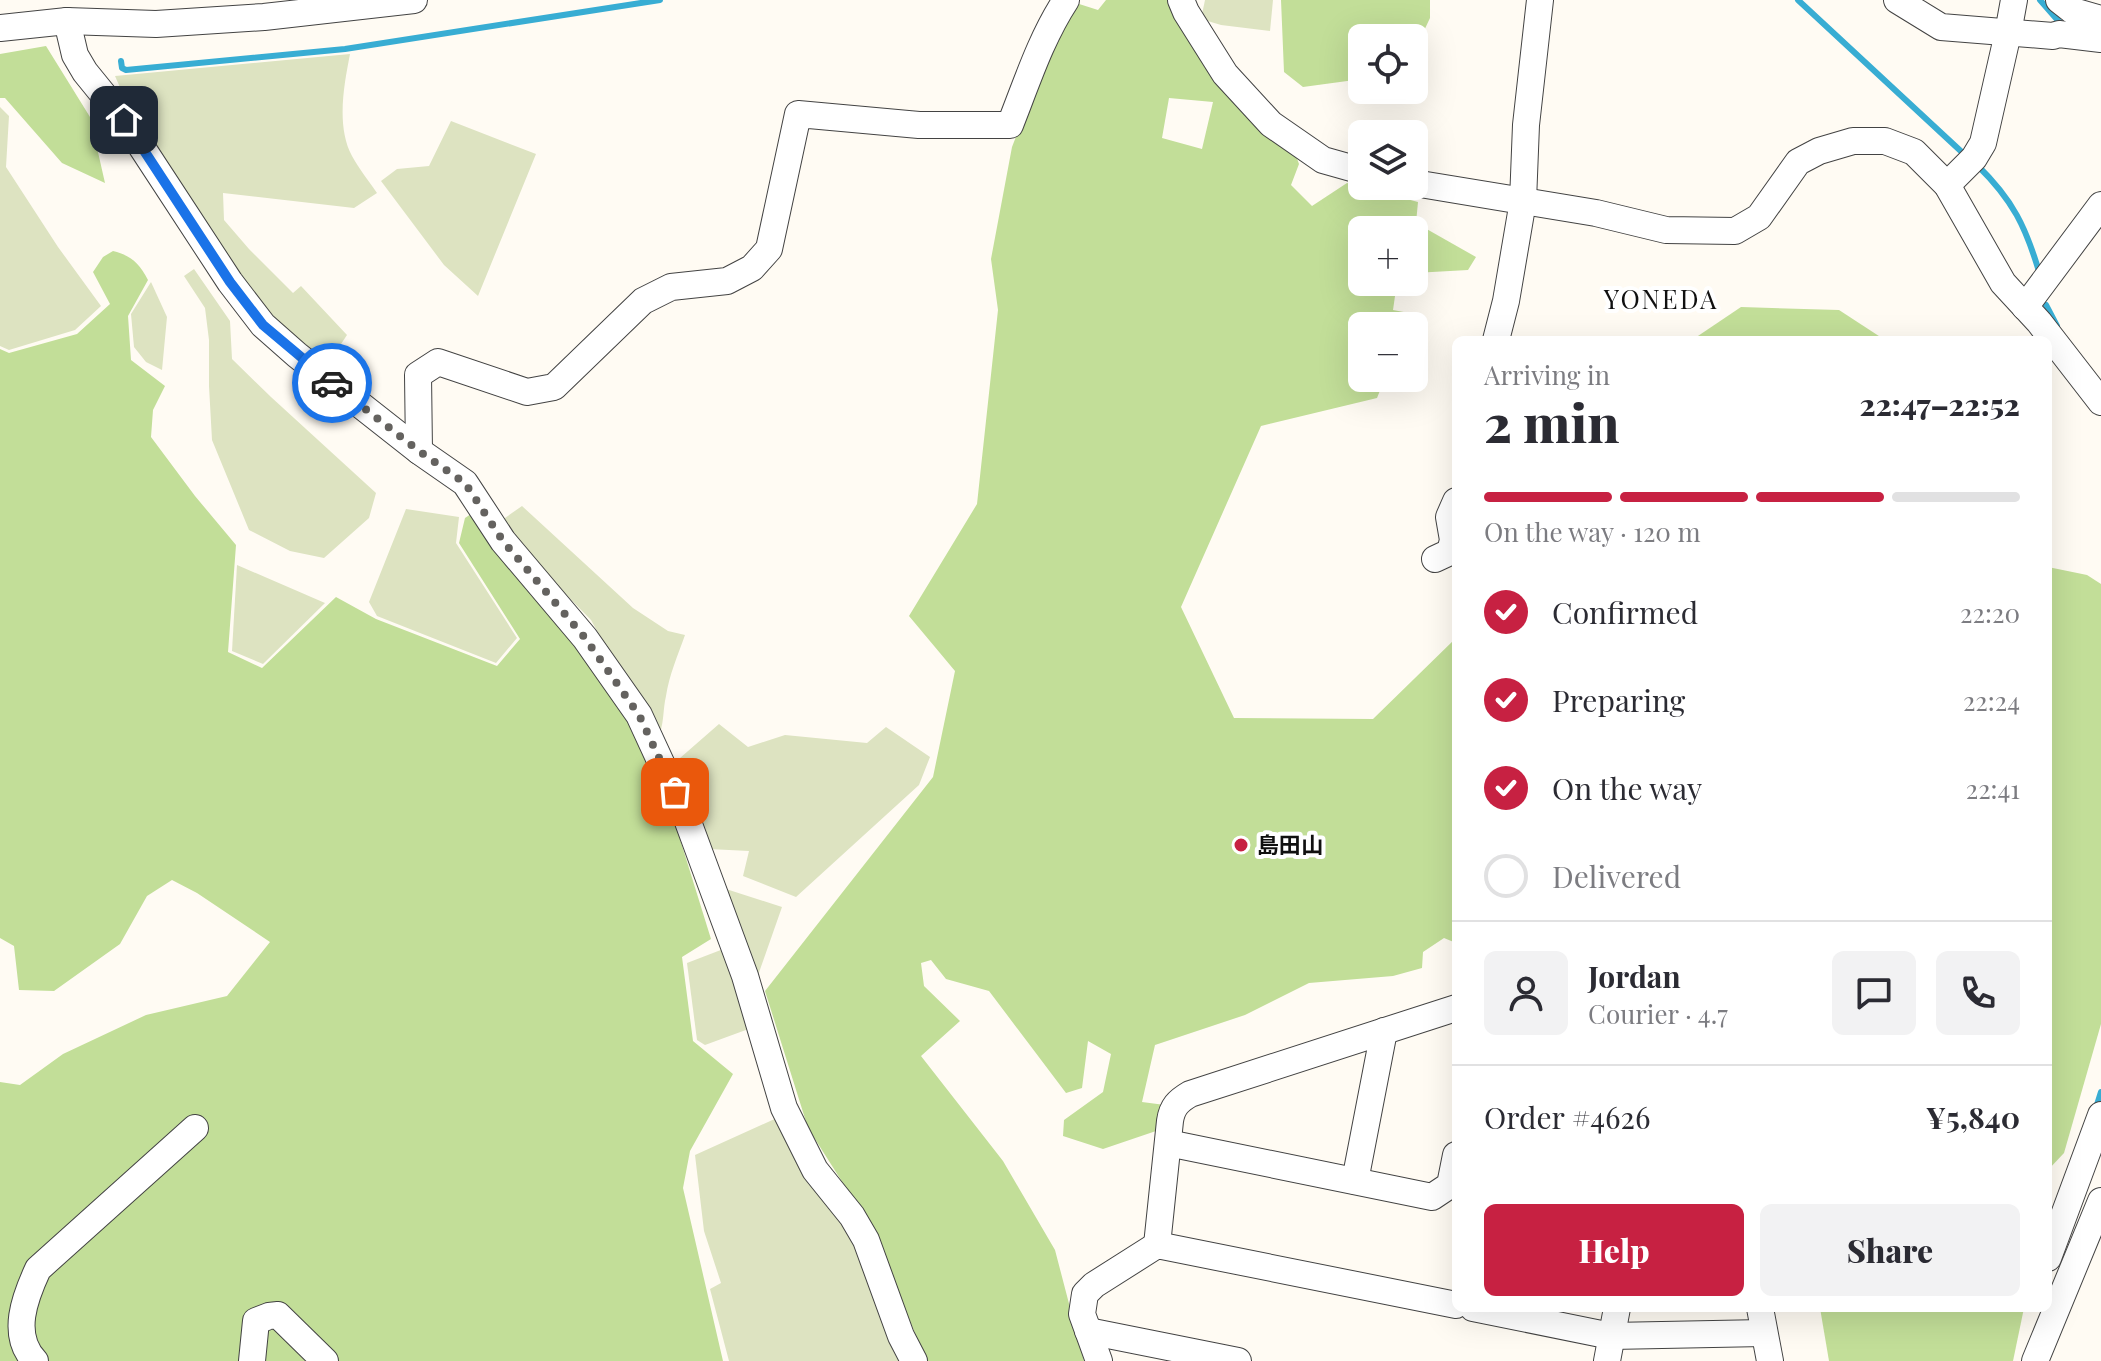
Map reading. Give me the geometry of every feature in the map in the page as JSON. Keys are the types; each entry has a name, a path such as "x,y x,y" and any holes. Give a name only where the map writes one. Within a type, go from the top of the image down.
{"street":[{"path":"0,28 67,21 156,24 249,18 414,0"},
{"path":"419,451 418,375 438,362 527,392 554,387 643,301 671,287 727,281 752,268 769,249 798,114 919,125 1010,125 1040,50 1066,0"},
{"path":"1181,0 1225,74 1271,124 1323,160 1348,167"},
{"path":"1497,336 1523,201 1526,125 1540,0"},
{"path":"1897,0 1941,27 2101,39"},
{"path":"1947,185 1972,161 1983,143 2014,0"},
{"path":"2059,0 2073,11 2101,19"},
{"path":"67,21 75,55 85,72 124,120 230,282 263,325 419,451 465,483 503,541 585,638 639,715 693,833 745,976 784,1108 815,1170 852,1216 866,1240 901,1336 914,1361"},
{"path":"1428,185 1596,213 1666,230 1735,231 1759,217 1798,162 1819,151 1853,141 1885,141 1914,152 1947,185 2003,283 2050,336"},
{"path":"2025,307 2101,205"},
{"path":"2052,339 2101,402"},
{"path":"1452,510 1449,517 1452,534"},
{"path":"1435,559 1450,552 1452,544"},
{"path":"1157,1245 1172,1111 1179,1100 1452,1009"},
{"path":"1355,1181 1384,1031"},
{"path":"2052,1247 2101,1115"},
{"path":"35,1361 30,1356 21,1329 25,1298 38,1269 195,1128"},
{"path":"1168,1143 1432,1197 1450,1185 1452,1175"},
{"path":"2037,1355 2101,1201"},
{"path":"1099,1361 1082,1314 1085,1294 1157,1245 1452,1304"},
{"path":"1609,1348 1616,1312"},
{"path":"2036,1312 2037,1355"},
{"path":"1524,1313 1609,1348 1762,1321 1770,1361"},
{"path":"252,1361 256,1321 278,1315 325,1361"},
{"path":"1088,1331 1238,1361"}],"green space":[{"path":"1106,0 1171,0 1295,153 1299,164 1291,185 1312,206 1347,183 1348,200 1418,202 1417,216 1348,216 1348,296 1395,296 1393,310 1404,312 1348,312 1348,392 1379,392 1377,398 1261,426 1181,607 1234,718 1373,719 1452,642 1452,941 1444,938 1423,952 1422,968 1393,976 1309,983 1245,1015 1155,1045 1142,1102 1165,1105 1156,1131 1103,1149 1063,1136 1064,1120 1103,1092 1111,1054 1088,1041 1082,1088 1066,1093 989,991 946,979 931,960 921,963 924,986 960,1021 921,1056 1003,1161 1055,1250 1084,1361 927,1361 867,1221 808,1128 765,991 933,777 955,671 909,616 977,504 998,310 991,259 1012,147 1051,46 1076,3 1098,10","holes":["1169,98 1213,102 1202,149 1162,138"]},
{"path":"1205,0 1273,0 1270,31 1221,25 1201,19"},
{"path":"1281,0 1430,0 1427,24 1348,24 1348,81 1303,87 1284,72"},
{"path":"46,46 90,117 105,183 62,163 5,98 0,98 0,54"},
{"path":"350,54 343,105 344,132 352,156 377,193 354,208 223,193 224,220 293,293 301,286 347,335 341,344 365,360 351,391 306,353 259,301 207,231 133,117 115,76"},
{"path":"0,107 9,116 6,167 101,306 75,330 9,350 0,346"},
{"path":"451,121 536,154 478,296 444,265 381,181 397,169 429,166"},
{"path":"1428,230 1476,257 1468,270 1428,272"},
{"path":"113,251 134,261 148,280 128,316 131,360 165,386 153,410 151,437 236,545 228,652 262,668 336,597 376,619 497,666 520,639 459,543 465,518 477,510 634,716 675,823 711,939 682,957 693,1041 733,1074 690,1151 683,1188 723,1361 0,1361 0,1082 20,1085 63,1054 146,1015 227,996 270,942 172,880 147,896 120,944 54,991 19,990 14,946 0,938 0,349 9,353 77,334 110,304 93,272 103,257"},
{"path":"194,269 230,321 232,359 376,493 369,518 324,558 290,551 249,530 212,440 205,308 184,276"},
{"path":"151,282 167,317 162,370 146,362 134,347 131,314"},
{"path":"1741,307 1839,310 1879,336 1698,336"},
{"path":"522,506 633,608 668,631 685,635 669,680 660,733 591,620 534,562 502,520"},
{"path":"406,509 459,517 456,543 517,638 496,663 377,616 369,602"},
{"path":"237,565 325,603 263,664 232,651"},
{"path":"2052,568 2087,575 2101,584 2101,1024 2064,1153 2052,1166"},
{"path":"719,724 748,747 785,735 867,743 886,727 930,757 919,785 796,897 743,876 749,851 709,849 672,765"},
{"path":"726,889 782,907 756,981"},
{"path":"726,948 754,1027 705,1045 697,1040 687,963"},
{"path":"779,1117 849,1231 907,1361 729,1361 710,1289 721,1283 704,1231 695,1155"},
{"path":"1821,1312 2023,1312 2013,1361 1829,1361"}],"waterway":[{"path":"121,61 122,68 126,70 345,49 660,0"},
{"path":"1798,0 1965,155"},
{"path":"2040,0 2061,24"},
{"path":"1977,165 2017,215 2040,275"},
{"path":"2046,305 2057,326"},
{"path":"2096,1108 2101,1092"}],"way so far":[{"path":"332,383 465,483 503,541 585,638 639,715 675,792"}],"place":[{"name":"島田山","path":"1241,845"}],"district":[{"name":"YONEDA","path":"1661,300"}],"route":[{"path":"124,120 230,282 263,325 332,383"}]}
